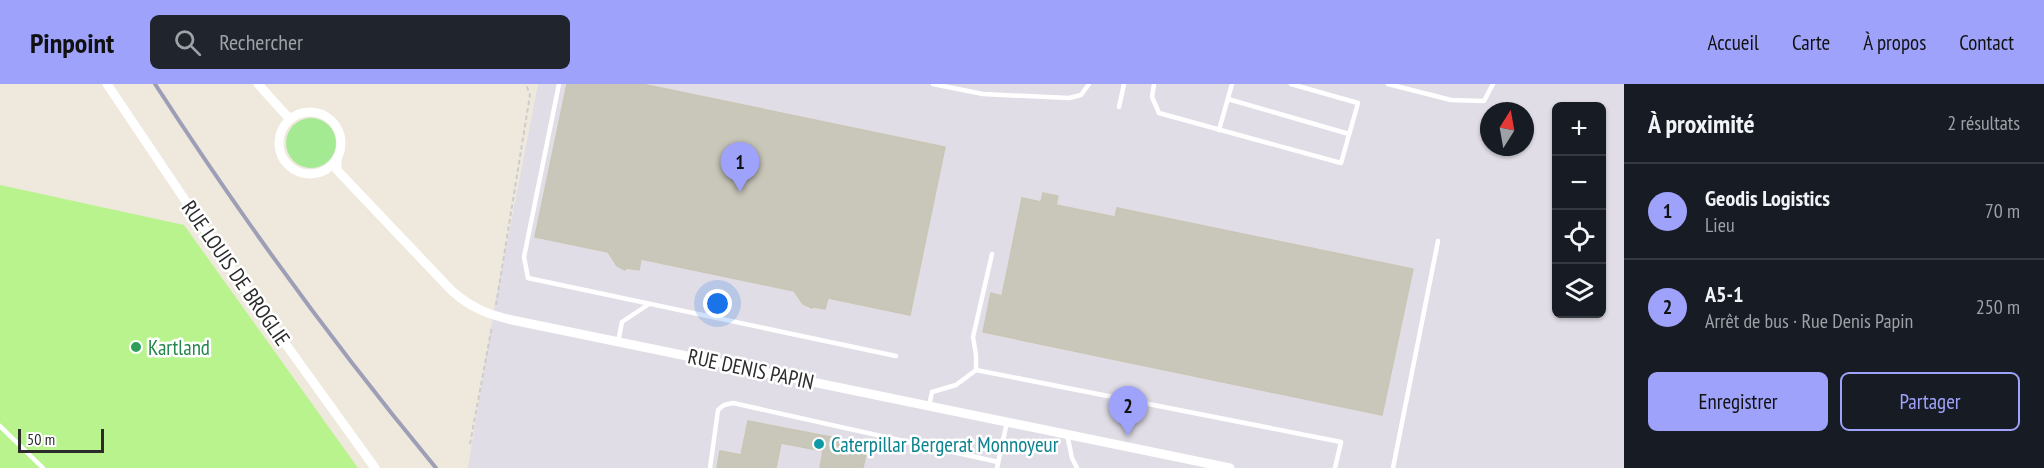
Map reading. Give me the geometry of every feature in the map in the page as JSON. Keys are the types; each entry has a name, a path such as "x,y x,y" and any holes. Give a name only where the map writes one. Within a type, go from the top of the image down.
{"street":[{"name":"RUE LOUIS DE BROGLIE","path":"107,84 216,245 375,468"},
{"path":"258,84 291,118 280,134 281,154 286,162 303,173 312,174 331,167 337,159"},
{"name":"RUE DENIS PAPIN","path":"291,118 300,114 319,113 335,123 342,141 337,159 337,170 452,291 481,312 1230,468"}],"lane":[{"path":"559,84 524,257 528,278 896,356"},
{"path":"933,84 983,94 1069,98 1081,94 1089,84"},
{"path":"1119,107 1124,84"},
{"path":"1155,84 1152,97 1160,113 1341,163 1358,103 1292,84"},
{"path":"1219,130 1232,84"},
{"path":"1388,84 1451,100 1484,101 1493,84"},
{"path":"1228,99 1349,134"},
{"path":"1393,468 1438,241"},
{"path":"929,406 932,392 956,385 975,370 976,354 973,337 992,254"},
{"path":"618,342 622,322 649,304"},
{"path":"975,370 1341,442 1335,468"},
{"path":"710,468 718,410 724,405 733,403 998,462"},
{"path":"997,468 1007,422"},
{"path":"0,426 43,468"},
{"path":"1067,434 1072,459 1077,468"}],"path":[{"path":"470,444 530,95 526,84"}],"shaded area":[{"path":"538,84 1624,84 1624,468 468,468 494,309"}],"green space":[{"path":"311,118 329,125 336,143 329,161 311,168 293,161 286,143 293,125"},
{"name":"Kartland","path":"0,185 184,225 358,468 0,468"}],"building":[{"path":"567,84 642,84 945,147 910,315 828,298 825,309 812,308 803,304 794,291 641,259 639,270 626,268 625,270 617,266 608,252 535,237"},
{"path":"1043,193 1058,196 1056,205 1115,217 1117,208 1413,269 1382,415 983,332 991,293 1002,296 1022,198 1041,202"},
{"name":"Caterpillar Bergerat Monnoyeur","path":"748,421 868,444 863,468 820,468 823,451 781,443 776,468 717,468 720,451 741,455"}],"railway":[{"path":"155,84 221,183 290,280 436,468"}],"place":[{"name":"Geodis Logistics","path":"740,192"},
{"name":"Kartland","path":"136,347"},
{"name":"A5-1","path":"1128,436"},
{"name":"Caterpillar Bergerat Monnoyeur","path":"819,444"}]}
